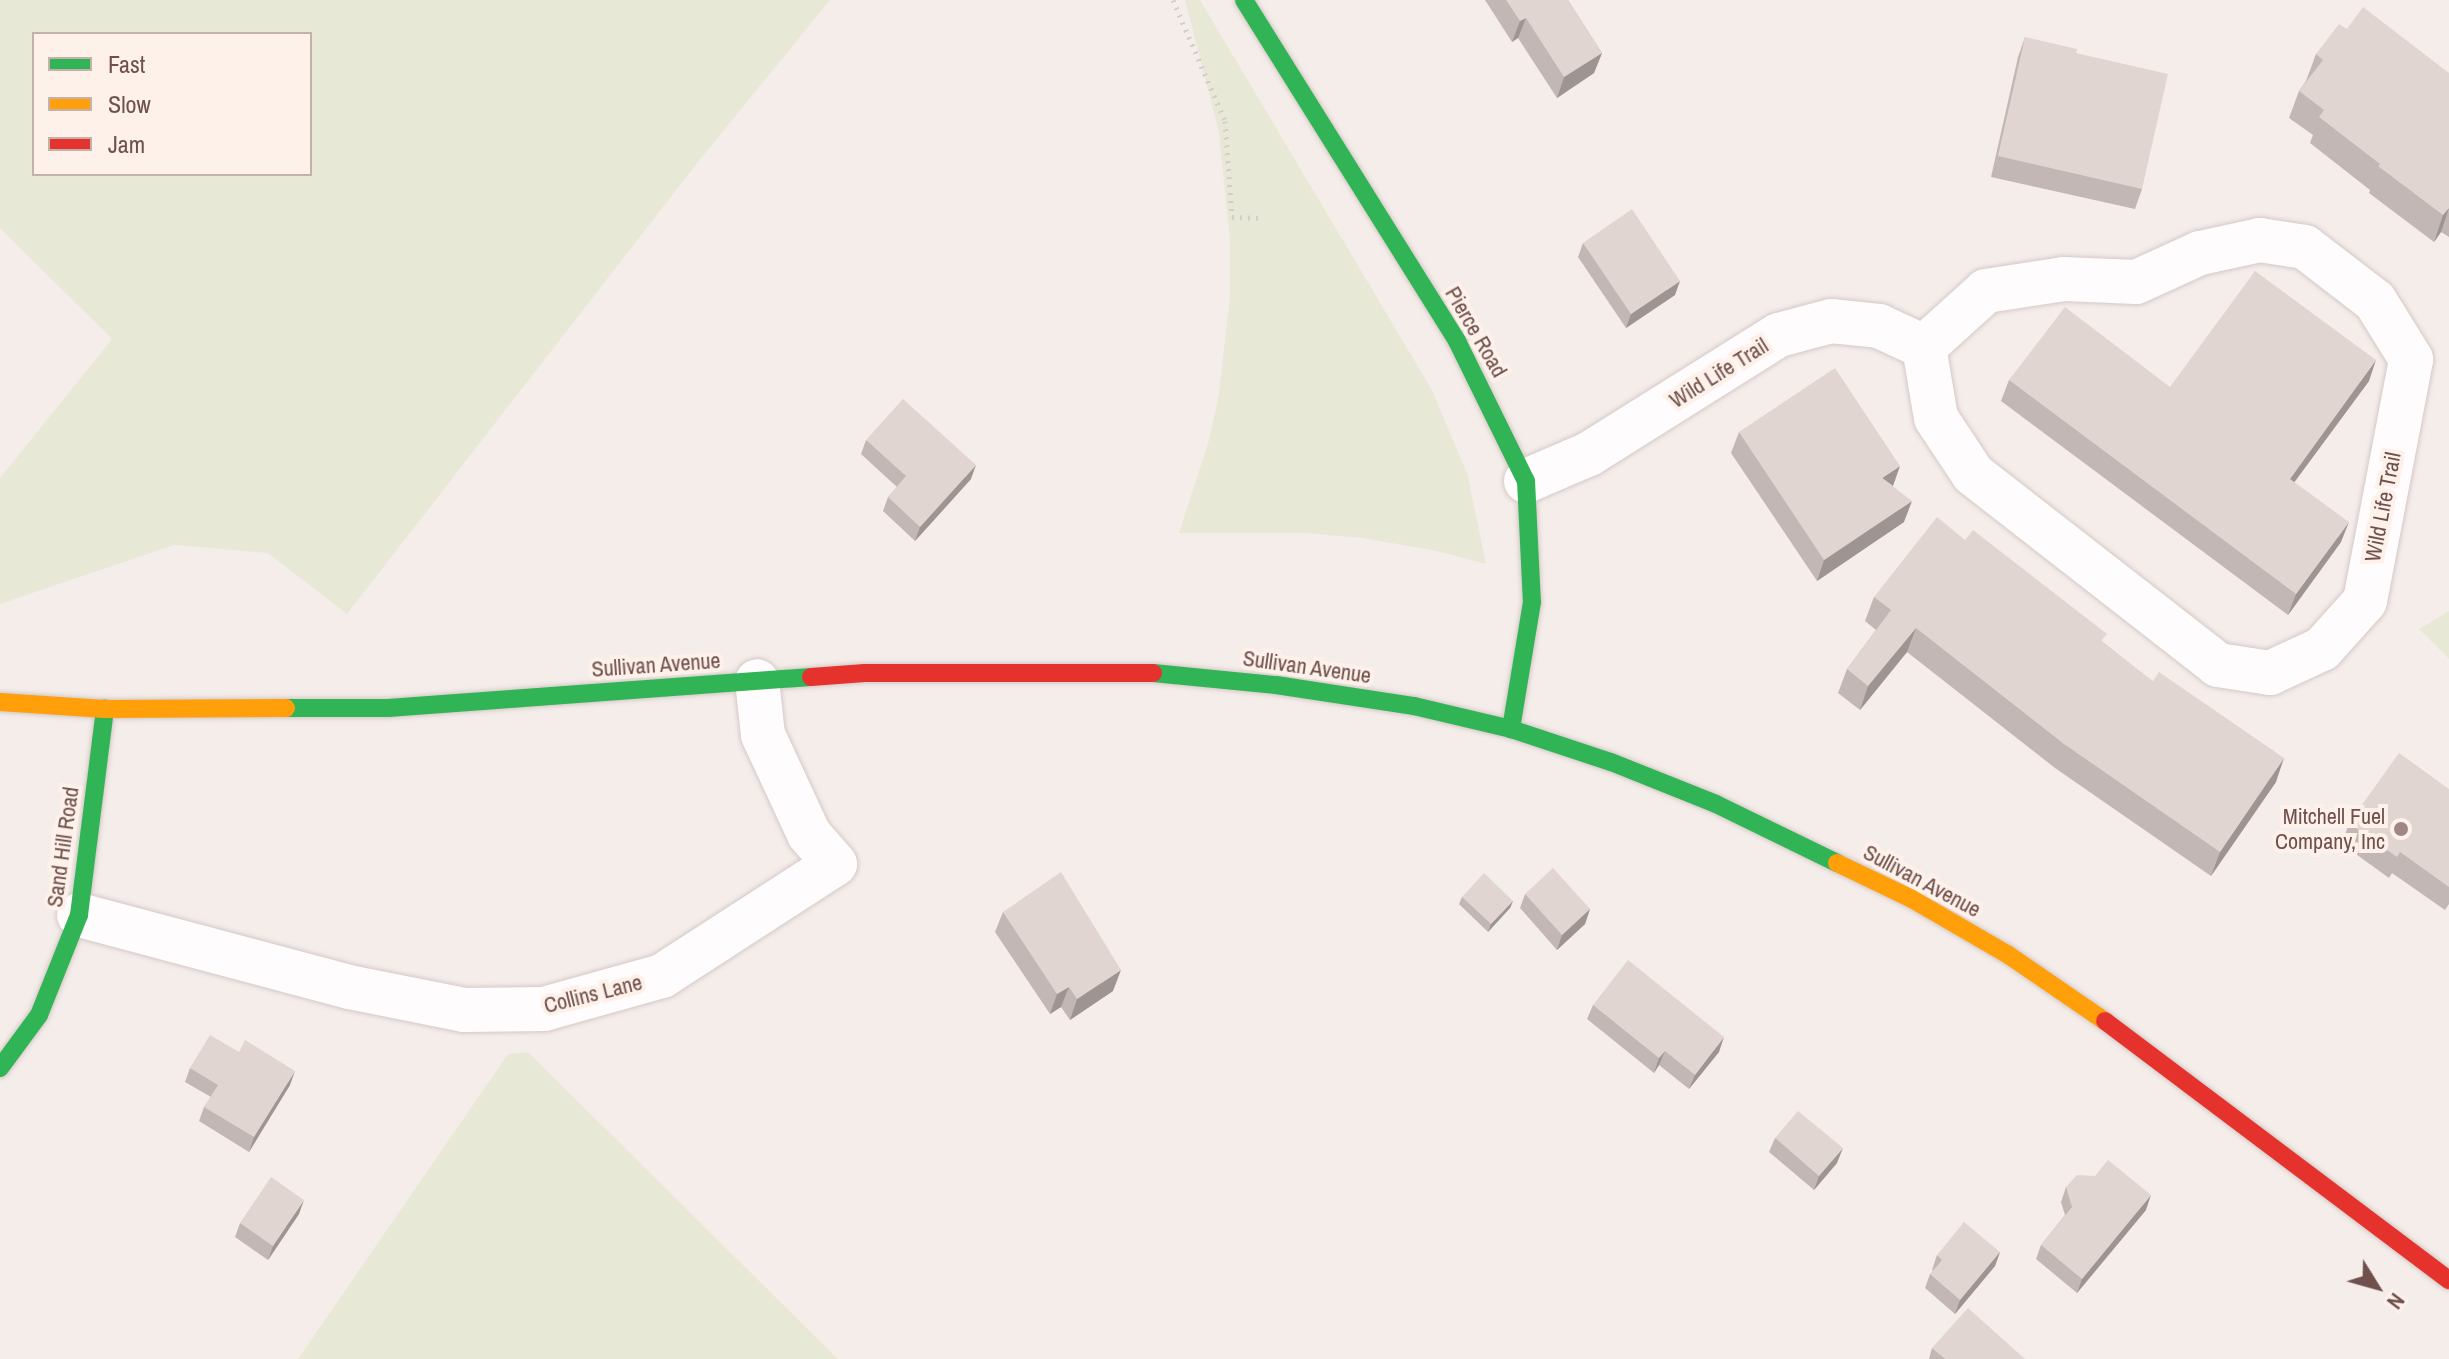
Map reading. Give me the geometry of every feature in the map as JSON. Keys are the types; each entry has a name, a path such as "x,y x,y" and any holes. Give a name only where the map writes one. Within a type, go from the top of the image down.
{"main road":[{"name":"Pierce Road","path":"1244,0 1457,341 1526,481 1532,546 1532,602 1511,729"},
{"name":"Sullivan Avenue","path":"0,702 105,709 388,708 865,673 1127,670 1276,685 1414,706 1511,729 1611,762 1716,804 1912,899 2007,954 2118,1030 2449,1280"},
{"name":"Sand Hill Road","path":"0,1068 39,1015 79,915 105,709"}],"street":[{"name":"Wild Life Trail","path":"2260,240 2305,247 2375,301 2411,359 2365,601 2322,649 2270,673 2218,665 1973,474 1936,418 1924,347 1986,291 2064,279 2136,282 2200,253 2260,240"},
{"name":"Wild Life Trail","path":"1526,481 1589,454 1779,335 1831,321 1879,326 1924,347"},
{"name":"Collins Lane","path":"79,915 349,987 464,1010 544,1009 662,976 835,864 809,834 763,735 757,681"}],"path":[{"path":"1173,0 1225,121 1232,217 1260,218"}],"green space":[{"path":"0,0 830,0 698,162 347,614 268,553 174,545 0,604 0,478 112,339 0,228"},
{"path":"1185,0 1200,0 1432,390 1468,476 1486,564 1437,551 1362,538 1304,533 1179,533 1209,440 1219,393 1230,296 1230,241 1219,133"},
{"path":"2449,611 2449,659 2419,629"},
{"path":"528,1052 838,1359 298,1359 508,1054"}],"building":[{"path":"1506,0 1568,0 1602,53 1564,77 1526,18 1520,21"},
{"path":"2363,7 2449,73 2449,208 2443,215 2319,117 2324,110 2299,91 2323,60 2316,54 2339,24 2347,29"},
{"path":"2025,37 2077,49 2076,53 2168,74 2142,189 1998,156"},
{"path":"1632,209 1680,281 1631,314 1583,243"},
{"path":"2255,271 2376,360 2290,479 2349,522 2296,594 2009,380 2065,307 2170,387"},
{"path":"1835,368 1900,466 1882,478 1912,501 1824,560 1739,432"},
{"path":"903,399 976,465 920,527 888,497 906,476 866,440"},
{"path":"1937,517 1965,540 1973,530 2107,634 2101,641 2153,681 2159,672 2284,758 2220,852 2064,744 1916,628 1868,686 1847,669 1891,610 1874,597"},
{"name":"Mitchell Fuel Company, Inc","path":"2399,753 2449,789 2449,887 2400,852 2397,857 2349,823"},
{"path":"1553,868 1590,909 1562,935 1525,894"},
{"path":"1061,872 1121,970 1077,999 1069,987 1057,994 1003,912"},
{"path":"1484,873 1513,901 1491,924 1462,897"},
{"path":"1628,960 1724,1037 1695,1075 1665,1051 1659,1058 1593,1005"},
{"path":"210,1035 239,1052 245,1040 295,1071 254,1137 204,1107 218,1085 190,1068"},
{"path":"1798,1111 1843,1148 1819,1176 1775,1138"},
{"path":"2108,1160 2151,1195 2082,1279 2041,1245 2072,1207 2066,1187 2077,1175 2095,1176"},
{"path":"271,1177 304,1200 273,1246 240,1223"},
{"path":"1964,1222 2000,1252 1960,1300 1930,1274 1942,1260 1937,1255"},
{"path":"1968,1308 2025,1359 1945,1359 1932,1348"}],"traffic: fast":[{"path":"1244,0 1457,341 1526,481 1532,602 1511,729"},
{"path":"1153,673 1276,685 1414,706 1511,729 1611,762 1716,804 1837,863"},
{"path":"286,708 388,708 811,677"},
{"path":"0,1068 39,1015 79,915 105,709"}],"traffic: slow":[{"path":"0,702 105,709 286,708"},
{"path":"1837,863 1912,899 2007,954 2105,1021"}],"traffic: jam":[{"path":"811,677 865,673 1153,673"},
{"path":"2105,1021 2449,1280"}],"place":[{"name":"Mitchell Fuel Company, Inc","path":"2401,829"}]}
